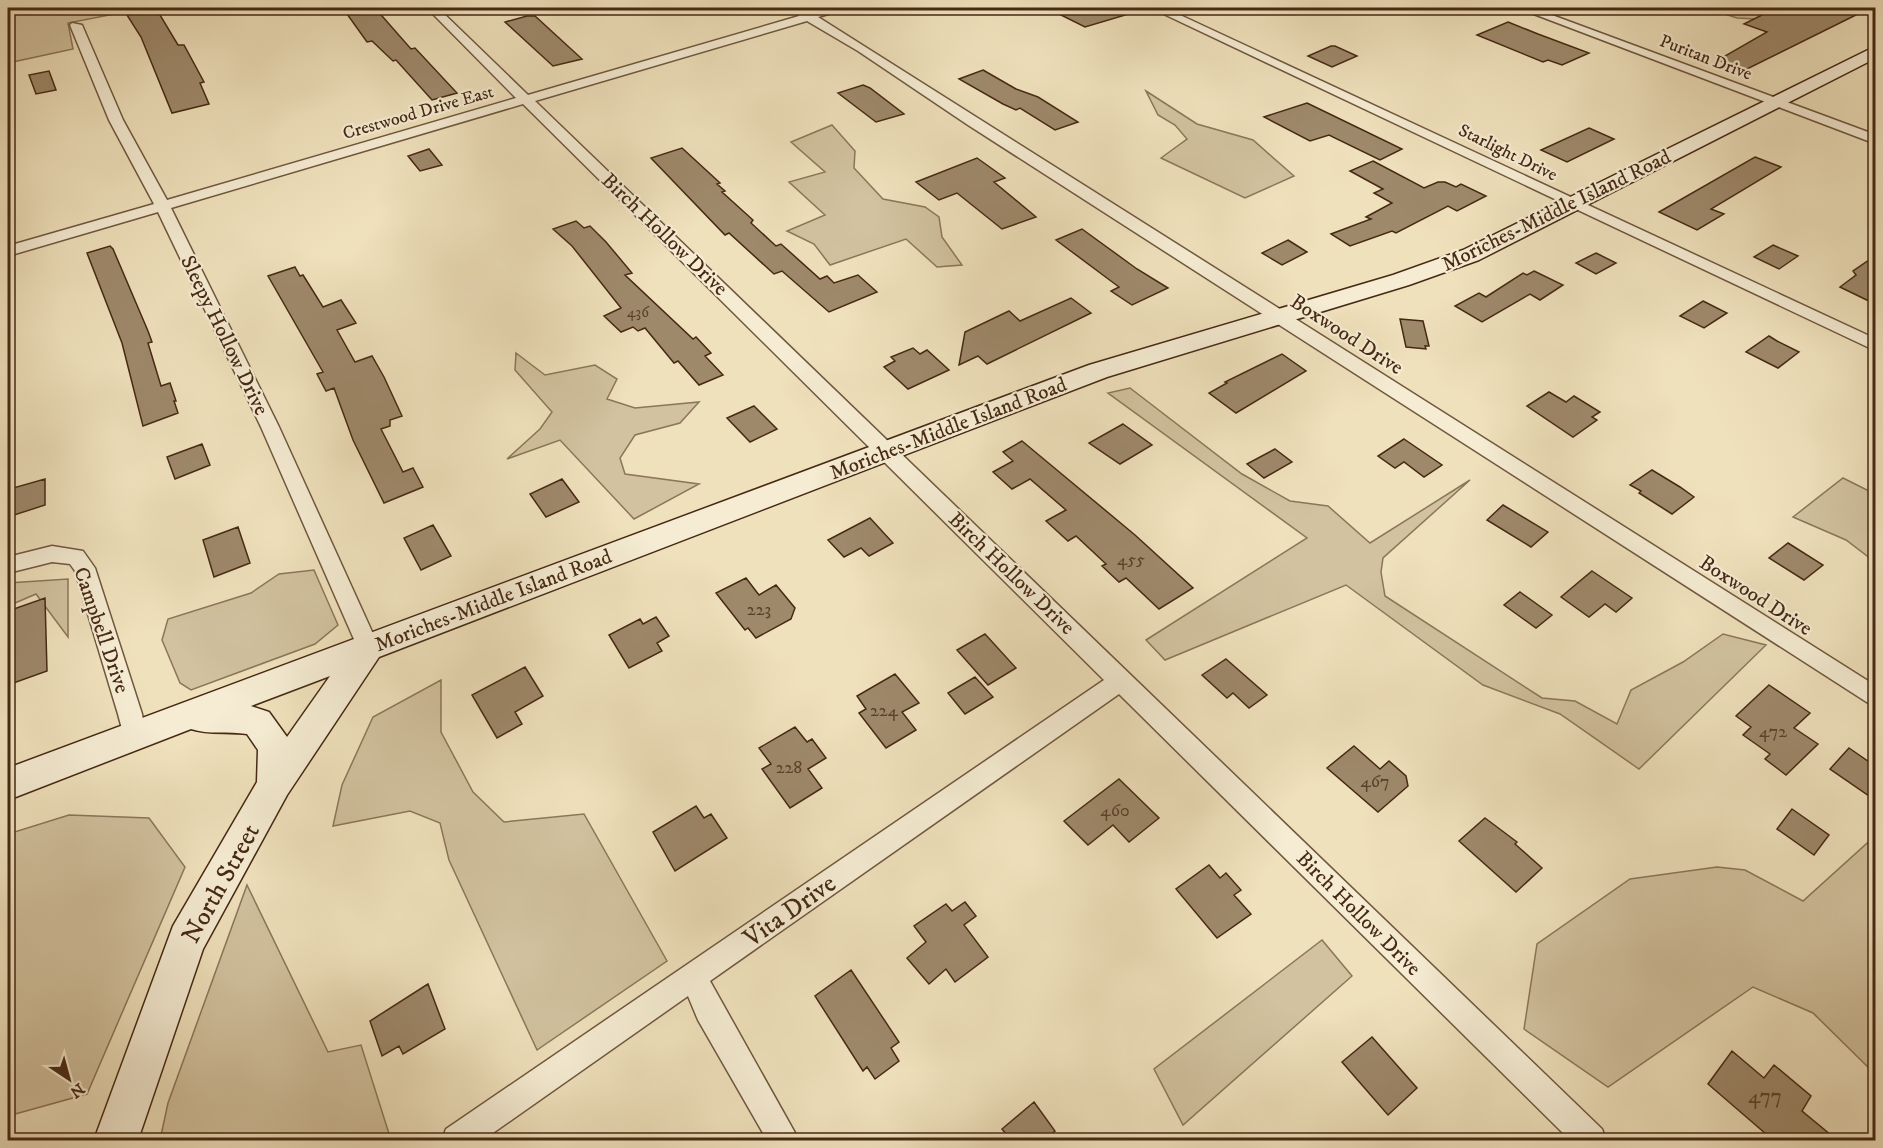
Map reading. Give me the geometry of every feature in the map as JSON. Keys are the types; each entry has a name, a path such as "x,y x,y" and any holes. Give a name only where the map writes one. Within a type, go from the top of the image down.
{"main road":[{"name":"Moriches-Middle Island Road","path":"8,784 1098,371 1439,268 1497,244 1875,51"},
{"name":"North Street","path":"116,1140 187,940 275,784 368,647"},
{"path":"181,720 231,717 258,722 275,747 275,784"}],"street":[{"name":"Birch Hollow Drive","path":"432,8 528,99 1591,1140"},
{"name":"Crestwood Drive East","path":"8,251 528,99 801,12 838,8"},
{"name":"Starlight Drive","path":"1157,8 1875,346"},
{"name":"Puritan Drive","path":"1524,8 1875,140"},
{"name":"Boxwood Drive","path":"801,12 862,48 973,122 1226,281 1279,318 1875,698"},
{"name":"Sleepy Hollow Drive","path":"76,26 117,120 162,205 270,427 368,647"},
{"name":"Campbell Drive","path":"8,565 52,554 76,557 86,568 130,714 134,737"},
{"name":"Vita Drive","path":"457,1140 1122,680"},
{"path":"694,977 708,1010 784,1140"}],"shaded area":[{"path":"8,8 145,8 68,23 73,49 8,63"},
{"path":"1706,8 1749,8 1773,20 1737,18"},
{"path":"1146,91 1197,124 1253,140 1294,176 1245,198 1161,158 1187,139 1175,125 1158,115"},
{"path":"832,125 855,151 854,168 883,199 925,207 939,217 942,237 962,265 937,267 906,239 830,265 814,244 787,231 825,215 789,182 825,172 791,142"},
{"path":"516,353 545,375 595,365 617,379 607,399 635,408 699,402 680,423 635,435 620,458 625,474 699,484 634,519 560,440 507,459 540,429 552,412 515,370"},
{"path":"1130,388 1242,474 1290,501 1328,506 1370,543 1470,480 1383,558 1381,572 1385,596 1542,698 1575,701 1617,724 1631,690 1683,662 1723,634 1766,645 1639,769 1560,714 1483,685 1346,585 1165,660 1146,640 1307,538 1108,393"},
{"path":"1843,478 1875,494 1875,562 1846,540 1793,517"},
{"path":"314,570 338,625 315,644 191,690 180,683 162,640 168,619 251,593 279,574"},
{"path":"68,579 68,637 36,594 8,606 8,583"},
{"path":"441,680 441,732 473,792 504,822 584,814 667,961 537,1050 449,860 440,823 410,811 333,826 342,785 373,717"},
{"path":"69,815 149,818 185,867 87,1094 8,1116 8,834"},
{"path":"1875,836 1875,1074 1813,1013 1753,987 1608,1087 1524,1029 1537,944 1630,879 1717,867 1745,870 1803,901"},
{"path":"247,885 328,1052 361,1045 391,1140 160,1140 168,1103"},
{"path":"1322,940 1352,976 1183,1125 1154,1069"}],"building":[{"path":"375,8 411,49 415,48 457,93 432,100 396,60 393,61 372,41 367,42 347,14"},
{"path":"1047,8 1131,8 1132,13 1085,27"},
{"path":"1776,8 1870,8 1745,70 1718,60 1767,32 1744,24"},
{"path":"157,10 178,45 184,45 204,82 200,83 209,104 172,113 141,37 127,15"},
{"path":"535,16 582,59 553,66 505,22"},
{"path":"1508,22 1589,53 1562,65 1548,60 1543,62 1477,35"},
{"path":"1331,46 1357,56 1332,67 1308,56"},
{"path":"983,70 1016,89 1038,97 1078,122 1055,130 1020,108 1016,110 1003,104 959,79"},
{"path":"49,71 56,90 36,94 29,75"},
{"path":"863,85 904,114 876,122 838,93"},
{"path":"1307,103 1402,149 1380,160 1329,135 1310,141 1264,117"},
{"path":"1589,128 1614,139 1567,162 1541,150"},
{"path":"682,148 720,183 717,184 725,191 722,192 753,220 751,223 776,246 781,244 820,279 827,276 834,283 858,275 877,292 829,312 782,271 774,274 729,233 725,235 651,158"},
{"path":"429,149 442,165 420,171 408,156"},
{"path":"1755,157 1781,167 1711,209 1724,214 1697,230 1659,212"},
{"path":"977,158 1005,178 994,182 1036,217 1002,229 957,193 939,200 916,182"},
{"path":"1373,161 1424,188 1438,182 1445,182 1456,187 1461,184 1486,196 1457,211 1448,206 1396,233 1392,231 1350,246 1331,234 1371,219 1366,217 1392,203 1374,193 1383,189 1350,171"},
{"path":"576,221 584,228 590,226 606,242 632,273 625,275 693,339 696,337 711,353 705,356 723,375 699,385 678,361 674,363 645,328 638,331 633,327 621,332 604,316 621,308 572,246 553,229"},
{"path":"1082,229 1137,269 1168,288 1132,305 1111,291 1119,287 1056,240"},
{"path":"1288,240 1307,252 1282,265 1262,253"},
{"path":"1773,245 1798,256 1779,269 1754,257"},
{"path":"110,246 148,331 152,342 148,343 161,386 170,383 176,401 174,401 178,413 143,426 122,343 87,253"},
{"path":"1596,253 1616,263 1596,274 1576,263"},
{"path":"1875,256 1875,304 1840,287 1856,275 1853,271"},
{"path":"295,267 300,276 303,275 323,307 341,300 356,323 337,330 355,362 372,356 384,377 402,416 390,420 390,426 381,429 403,472 413,468 423,487 384,503 353,440 334,388 326,391 317,374 323,372 268,276"},
{"path":"1534,271 1563,285 1540,300 1530,294 1482,322 1455,306 1479,293 1486,297 1523,273 1527,275"},
{"path":"1071,298 1091,313 987,364 978,356 959,365 965,332 1009,311 1020,321"},
{"path":"1703,301 1727,313 1704,328 1680,316"},
{"path":"1400,319 1423,321 1429,346 1425,346 1426,349 1406,347"},
{"path":"1769,336 1799,352 1778,368 1746,352"},
{"path":"913,348 920,354 927,350 949,370 908,389 884,367 895,361 891,357"},
{"path":"1282,354 1306,371 1236,413 1209,393 1227,383 1225,382"},
{"path":"1549,392 1566,402 1574,396 1600,412 1592,417 1597,420 1573,437 1527,406"},
{"path":"754,406 777,429 750,442 727,418"},
{"path":"1123,424 1152,445 1120,464 1089,443"},
{"path":"1404,439 1442,465 1424,477 1404,462 1395,468 1378,456"},
{"path":"1022,441 1135,535 1193,588 1159,609 1126,578 1119,582 1102,566 1106,564 1076,536 1068,541 1046,521 1066,510 1030,479 1012,489 993,472 1013,461 1003,452"},
{"path":"202,444 210,465 175,479 167,457"},
{"path":"1275,449 1292,462 1264,478 1247,464"},
{"path":"1652,470 1694,497 1672,514 1630,485"},
{"path":"45,479 45,505 8,517 8,495 12,493 13,488"},
{"path":"562,479 579,502 546,517 530,494"},
{"path":"1503,505 1548,532 1531,547 1487,520"},
{"path":"870,518 893,543 869,556 861,548 844,557 828,540"},
{"path":"433,525 451,556 421,570 404,538"},
{"path":"238,527 250,563 214,577 203,540"},
{"path":"1788,543 1823,565 1804,580 1769,558"},
{"path":"1592,571 1632,598 1616,612 1605,604 1589,617 1561,597"},
{"path":"746,578 759,595 776,585 795,608 791,619 756,638 748,628 745,630 716,593"},
{"path":"1520,592 1552,615 1536,628 1504,605"},
{"path":"45,598 47,671 8,685 8,611"},
{"path":"656,617 669,636 657,643 662,651 629,668 609,635 640,619 643,624"},
{"path":"985,634 1016,668 988,685 957,650"},
{"path":"1226,659 1267,695 1249,708 1233,693 1227,698 1202,675"},
{"path":"525,667 543,696 515,712 522,724 497,738 472,695"},
{"path":"895,674 919,703 902,712 916,730 886,748 859,713 866,709 857,696"},
{"path":"975,677 993,697 965,714 948,693"},
{"path":"1769,685 1810,713 1794,728 1818,744 1786,775 1765,759 1770,754 1743,735 1751,727 1736,716"},
{"path":"795,727 807,742 812,739 826,758 808,769 822,788 790,808 762,769 771,764 759,748"},
{"path":"1354,746 1380,769 1389,761 1406,776 1408,786 1378,812 1327,768"},
{"path":"1849,748 1875,766 1875,800 1830,769"},
{"path":"1119,779 1159,818 1129,842 1113,825 1088,845 1064,821"},
{"path":"696,806 704,818 711,814 727,838 675,871 653,832"},
{"path":"1792,809 1829,835 1814,855 1777,829"},
{"path":"1485,818 1517,842 1515,844 1542,868 1516,892 1459,841"},
{"path":"1209,865 1220,878 1226,873 1241,890 1234,895 1251,914 1217,938 1176,889"},
{"path":"965,902 976,916 964,925 988,957 955,982 946,969 929,984 907,958 926,942 914,926 946,904 952,911"},
{"path":"851,970 899,1042 891,1048 899,1061 875,1079 867,1067 863,1071 815,996"},
{"path":"428,984 445,1029 403,1054 399,1046 382,1056 370,1021"},
{"path":"1372,1037 1417,1088 1388,1115 1342,1062"},
{"path":"1732,1051 1764,1078 1774,1065 1811,1096 1802,1111 1837,1140 1773,1140 1708,1084"},
{"path":"1034,1102 1055,1131 1044,1140 1011,1140 1002,1129"}]}
